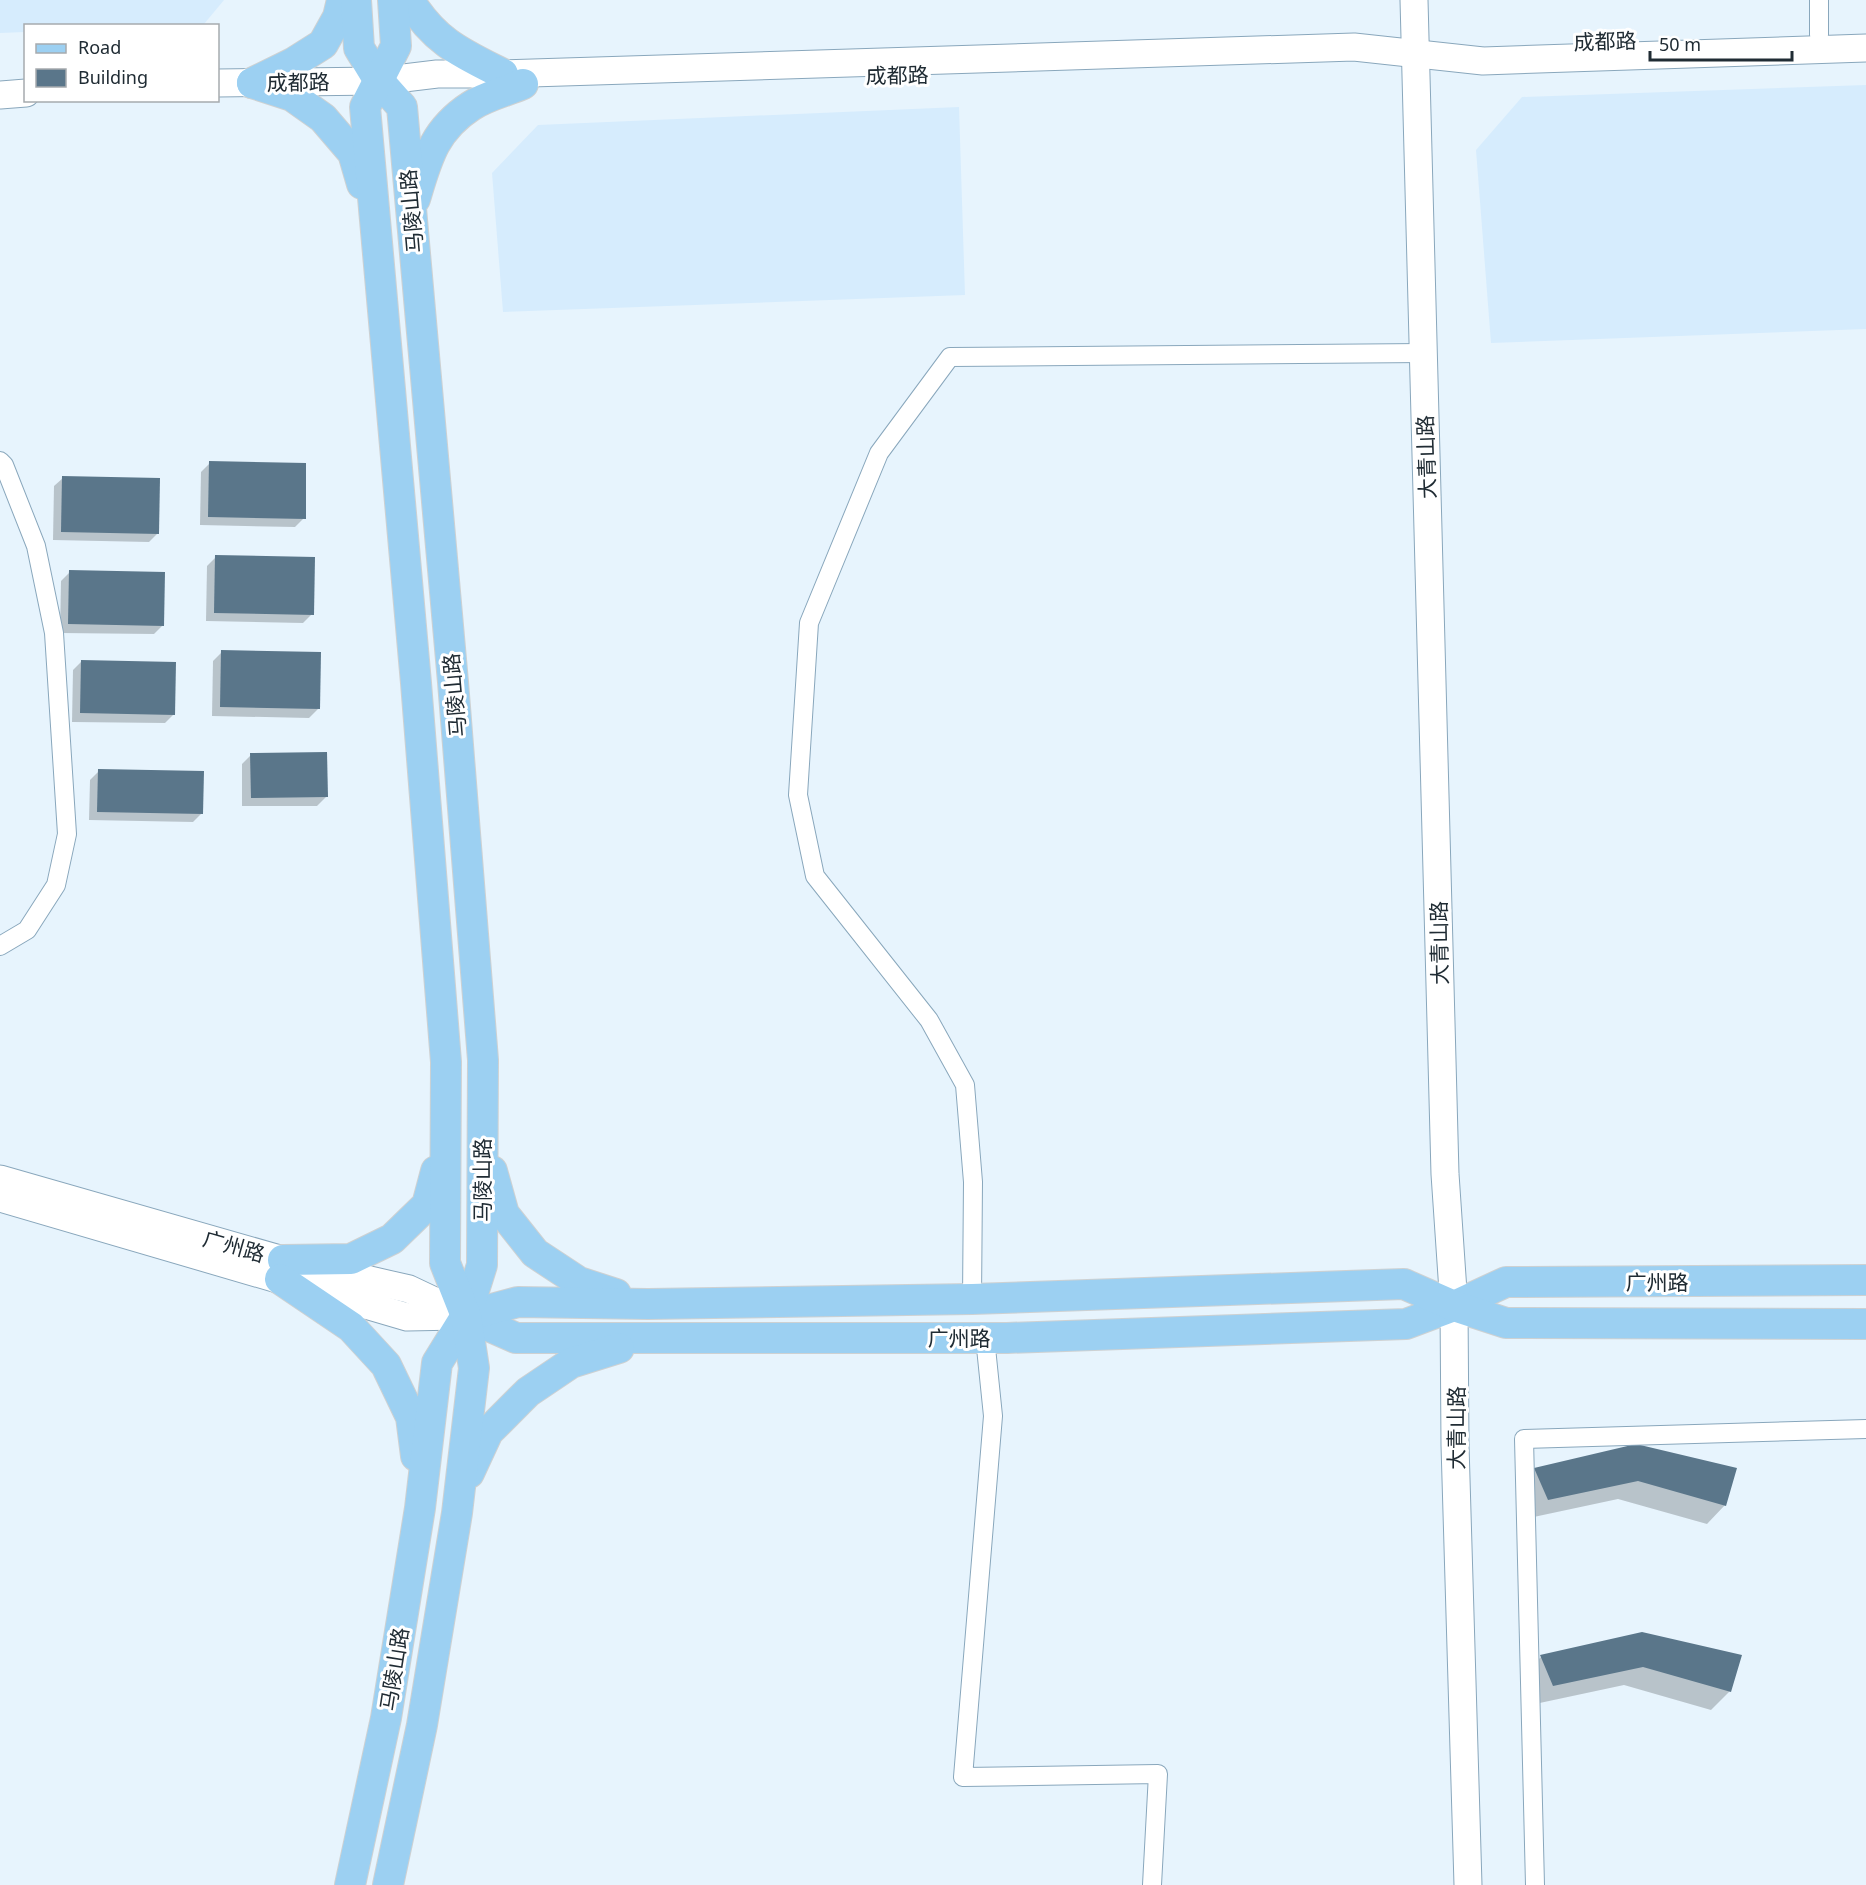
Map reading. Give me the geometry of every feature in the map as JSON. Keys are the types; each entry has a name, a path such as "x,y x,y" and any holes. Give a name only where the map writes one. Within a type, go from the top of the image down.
{"main road":[{"path":"252,83 293,63 323,44 338,17 342,0"},
{"name":"马陵山路","path":"350,1885 386,1718 422,1494 437,1363 466,1316 482,1265 483,1060 453,682 402,107 379,81 359,48 356,0"},
{"name":"马陵山路","path":"388,1885 422,1725 459,1491 474,1368 466,1316 445,1263 446,1062 416,683 365,107 396,46 393,0"},
{"path":"409,0 420,18 442,41 513,79 472,105 443,128 427,161 411,213"},
{"path":"252,83 292,96 323,118 353,153 375,224"},
{"path":"282,1269 351,1258 392,1239 427,1204 446,1130"},
{"path":"482,1141 504,1214 535,1254 579,1282 648,1304"},
{"path":"282,1269 351,1327 387,1365 411,1417 422,1494"},
{"name":"广州路","path":"466,1316 516,1338 985,1338 1406,1324 1454,1306 1506,1282 1866,1280"},
{"name":"广州路","path":"466,1316 518,1302 648,1304 972,1299 1404,1284 1454,1306 1506,1323 1866,1324"},
{"path":"459,1491 488,1432 528,1392 571,1363 648,1339"}],"street":[{"name":"大青山路","path":"1414,0 1445,1174 1454,1306 1455,1445 1468,1885"},
{"path":"1819,0 1819,34"},
{"name":"成都路","path":"219,83 379,81 440,89 513,79 1356,64 1485,44 1866,33"},
{"name":"成都路","path":"1416,54 1483,61 1866,48"},
{"path":"0,95 24,93"},
{"path":"972,1299 973,1182 965,1085 929,1020 814,876 798,795 809,623 879,453 950,357 1424,353"},
{"path":"0,461 4,465 36,546 54,633 67,834 56,885 27,930 0,946"},
{"name":"广州路","path":"0,1179 282,1269"},
{"name":"广州路","path":"0,1198 282,1269 408,1289 466,1316"},
{"path":"985,1338 993,1416 963,1777 1158,1774 1152,1885"},
{"path":"1535,1885 1524,1439 1866,1429"}],"shaded area":[{"path":"0,0 224,0 204,24 24,24 24,32 0,33"},
{"path":"1866,85 1866,329 1491,343 1476,150 1522,97"},
{"path":"959,107 965,295 503,312 492,173 538,125"}],"building":[{"path":"209,461 306,463 306,519 208,517"},
{"path":"62,476 160,478 159,534 61,532"},
{"path":"215,555 315,557 314,615 214,613"},
{"path":"69,570 165,572 164,626 68,624"},
{"path":"221,650 321,652 320,709 220,707"},
{"path":"81,660 176,662 175,715 80,713"},
{"path":"327,752 328,797 251,798 250,753"},
{"path":"98,769 204,771 203,814 97,812"},
{"path":"1636,1444 1737,1468 1726,1506 1638,1481 1548,1500 1534,1468"},
{"path":"1642,1632 1742,1655 1731,1692 1643,1667 1553,1686 1540,1655"}]}
